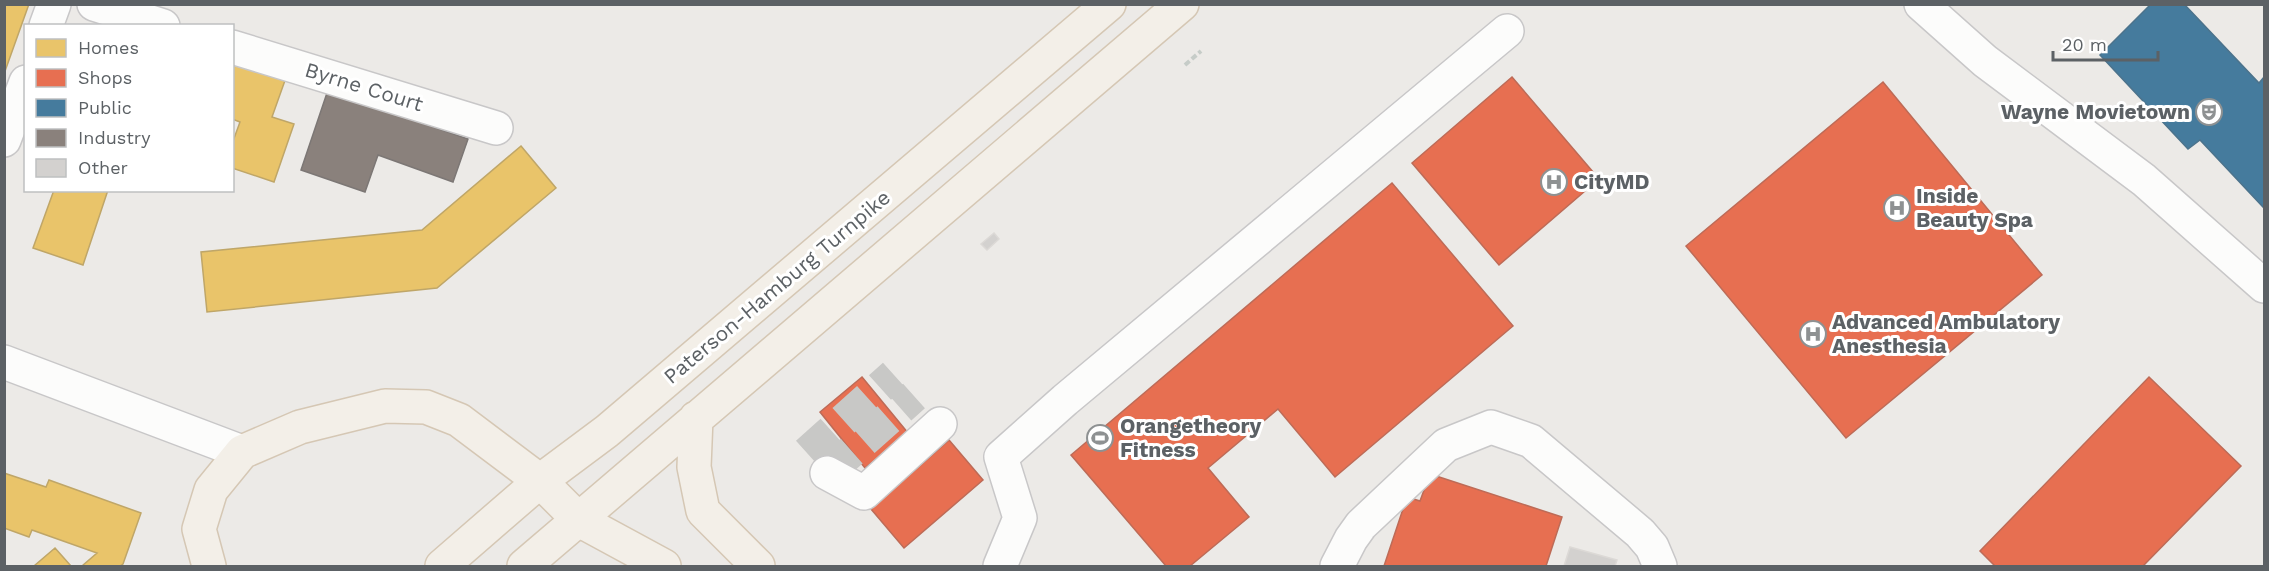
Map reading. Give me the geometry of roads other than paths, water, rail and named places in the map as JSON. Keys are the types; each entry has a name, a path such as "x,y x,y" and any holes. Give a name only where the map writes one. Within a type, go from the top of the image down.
{"main road":[{"name":"Paterson-Hamburg Turnpike","path":"442,567 540,481 607,431 1109,4"},
{"path":"524,567 1182,4"},
{"path":"209,567 199,529 211,490 242,452 300,427 385,406 426,407 459,420 540,481 579,520 664,567"},
{"path":"696,418 694,468 703,511 758,567"}],"street":[{"path":"47,24 54,4"},
{"path":"94,4 157,24"},
{"path":"1921,4 1985,62 2144,180 2265,286"},
{"path":"1000,567 1020,518 1001,457 1065,400 1507,31"},
{"name":"Byrne Court","path":"234,48 496,128"},
{"path":"4,140 24,87"},
{"path":"4,362 242,452"},
{"path":"827,473 864,493 940,424"},
{"path":"1337,567 1350,539 1361,525 1446,444 1491,427 1531,441 1640,533 1652,547 1660,567"}],"tunnel":[{"path":"807,453 894,375"},
{"path":"827,473 914,396"}],"place":[{"name":"Wayne Movietown","path":"2209,112"},
{"name":"CityMD","path":"1554,182"},
{"name":"Inside Beauty Spa","path":"1897,208"},
{"name":"Advanced Ambulatory Anesthesia","path":"1813,334"},
{"name":"Orangetheory Fitness","path":"1100,438"}]}
